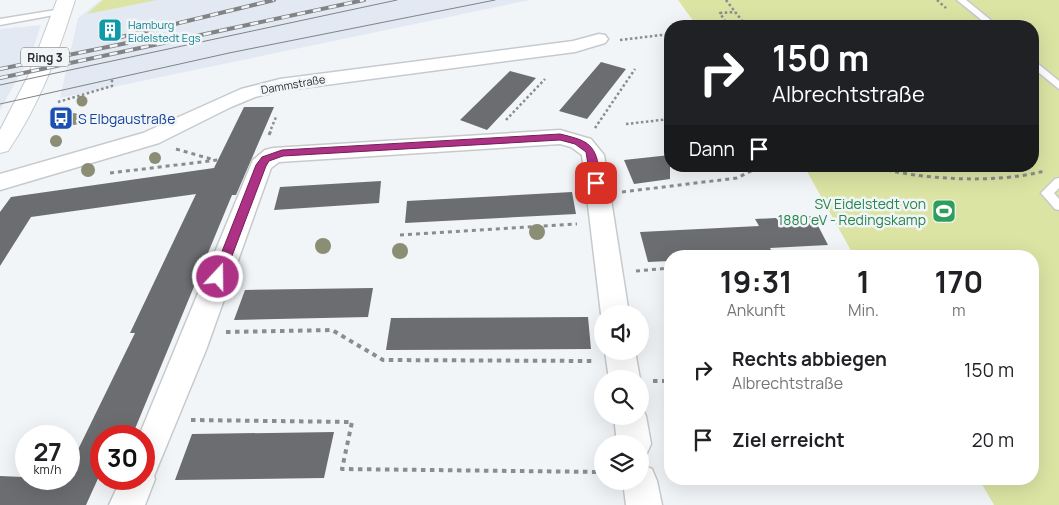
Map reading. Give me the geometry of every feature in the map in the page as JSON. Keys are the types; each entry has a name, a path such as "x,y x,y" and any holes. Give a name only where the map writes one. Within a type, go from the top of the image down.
{"main road":[{"name":"Ring 3","path":"0,146 7,129 27,103 65,3"}],"street":[{"name":"Dammstraße","path":"0,182 151,138 224,103 272,87 390,69 446,64 548,50 599,39"},
{"path":"155,437 261,165 266,159 282,153 587,136 585,146 593,155 614,305"},
{"path":"614,360 626,370"},
{"path":"127,505 133,490"},
{"path":"642,490 644,505"}],"lane":[{"path":"961,0 986,20"},
{"path":"0,22 65,3"},
{"path":"1039,68 1059,86"},
{"path":"1059,182 1047,193 1059,206"}],"path":[{"path":"726,0 741,20"},
{"path":"724,20 720,14 735,12"},
{"path":"599,39 623,40 664,35"},
{"path":"587,136 635,69"},
{"path":"58,102 112,86 112,78"},
{"path":"500,126 545,79"},
{"path":"626,124 664,120"},
{"path":"172,148 214,160"},
{"path":"108,174 218,160"},
{"path":"619,192 737,178 749,172"},
{"path":"889,172 924,178 1030,175"},
{"path":"400,235 580,224"},
{"path":"631,271 664,268"},
{"path":"218,332 332,330 382,360 594,356"},
{"path":"649,380 664,381"},
{"path":"183,420 352,422 342,469 594,472"}],"shaded area":[{"path":"101,0 530,0 60,98 78,18"},
{"path":"41,25 32,53 0,110 0,29"}],"green space":[{"path":"103,0 157,0 87,14"},
{"name":"SV Eidelstedt von 1880 eV - Redingskamp","path":"678,0 1059,0 1059,505 994,505 982,485 1039,485 1039,250 851,250 807,172 1039,172 1039,20 693,20"}],"building":[{"path":"601,62 626,69 587,119 559,111"},
{"path":"510,71 536,78 487,130 460,120"},
{"path":"244,107 274,107 236,195 232,195 137,425 90,425 135,333 130,333 196,194 31,217 0,266 0,212 11,197 214,168"},
{"path":"664,156 664,172 670,172 670,179 634,184 624,160"},
{"path":"381,181 379,203 274,210 280,187"},
{"path":"572,192 576,214 405,223 407,201"},
{"path":"813,216 828,245 770,248 771,250 664,250 664,261 648,262 640,232 759,226 755,219"},
{"path":"373,288 368,317 234,320 245,290"},
{"path":"588,317 591,349 386,350 391,318"},
{"path":"90,425 90,490 93,490 86,505 0,505 0,476 15,477 15,490 80,490 80,446"},
{"path":"334,432 324,478 175,480 192,434"}],"tram line":[{"path":"0,85 397,0"},
{"path":"0,104 229,53 495,0"}],"railway":[{"path":"117,38 274,0"},
{"path":"0,78 364,0"},
{"path":"0,69 127,43"}],"place":[{"name":"Hamburg Eidelstedt Egs","path":"110,30"},
{"name":"S Elbgaustraße","path":"61,118"},
{"name":"SV Eidelstedt von 1880 eV - Redingskamp","path":"944,211"}],"route":[{"path":"218,277 261,165 273,155 560,137 578,142 590,150 593,155 596,183"}]}
